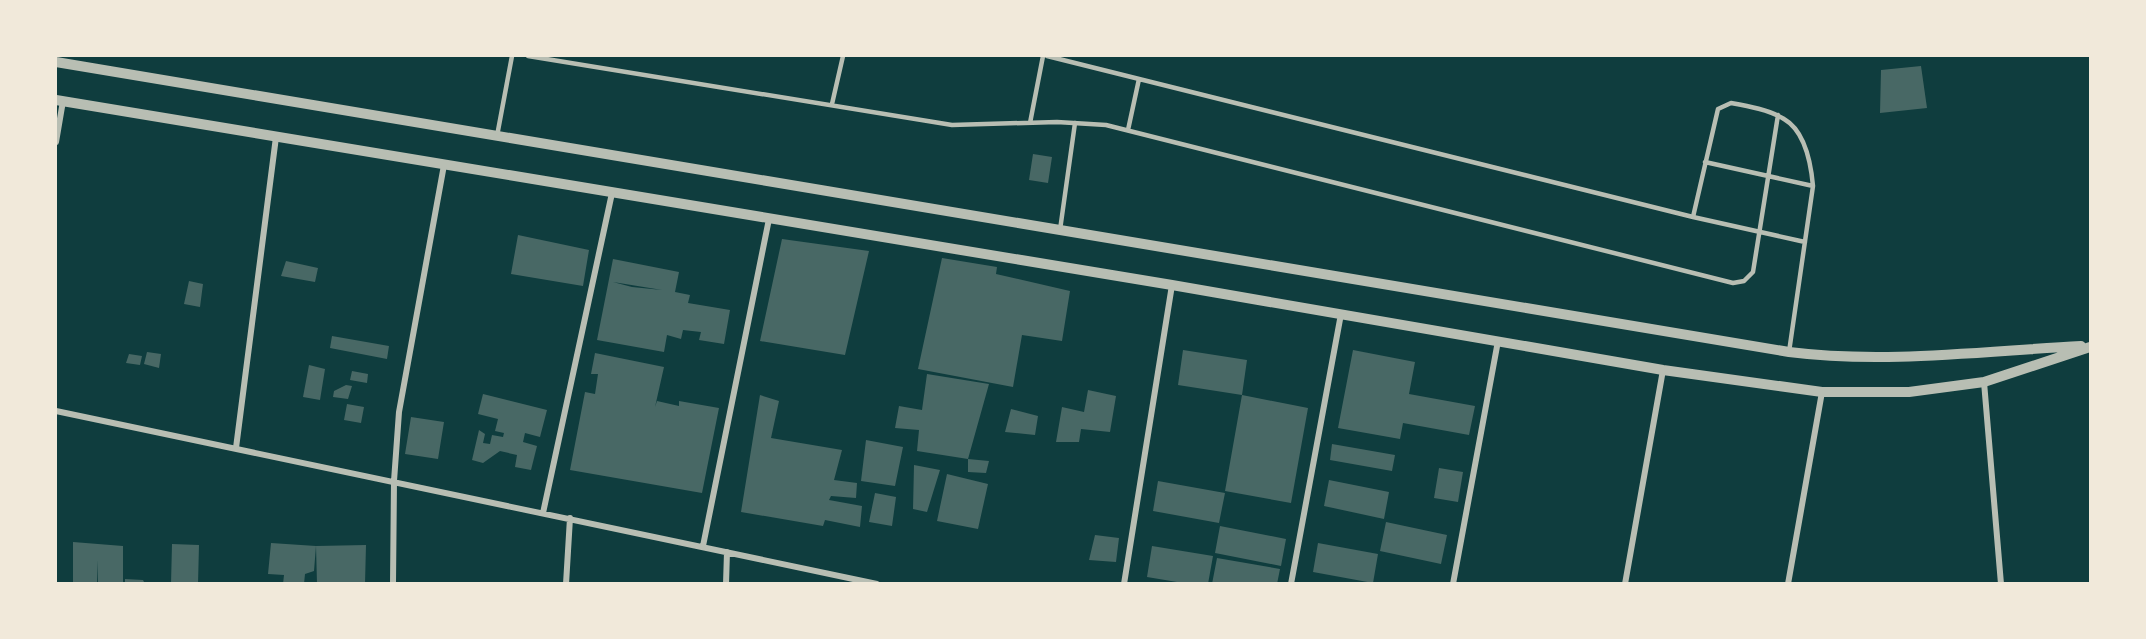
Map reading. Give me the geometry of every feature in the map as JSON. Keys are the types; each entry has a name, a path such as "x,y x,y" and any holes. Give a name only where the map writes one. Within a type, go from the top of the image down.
{"street":[{"path":"56,62 1789,352 1864,357 2091,346"},
{"path":"56,142 59,100 1172,285 1663,370 1822,392 1909,392 1984,382 2091,346"},
{"path":"237,448 276,137"},
{"path":"393,584 394,481 399,412 444,165"},
{"path":"543,513 612,193"},
{"path":"703,546 769,219"},
{"path":"1124,584 1172,285"},
{"path":"1291,584 1341,314"},
{"path":"1453,584 1498,341"},
{"path":"1625,584 1663,370"},
{"path":"1984,382 2001,584"},
{"path":"1788,584 1822,392"},
{"path":"56,411 877,584"},
{"path":"566,584 570,518"},
{"path":"726,584 727,552"}],"lane":[{"path":"497,136 512,56"},
{"path":"528,56 952,125 1030,123 1106,125 1733,283 1744,281 1753,272 1778,116"},
{"path":"832,104 843,56"},
{"path":"1030,123 1045,56 1693,217 1805,242"},
{"path":"1128,130 1139,79"},
{"path":"1693,217 1716,113 1722,106 1731,103 1787,120 1803,144 1812,172 1813,186 1789,352"},
{"path":"1060,230 1075,123"},
{"path":"1705,162 1813,186"}],"building":[{"path":"1921,66 1927,108 1880,113 1881,70"},
{"path":"1033,154 1052,157 1048,183 1029,180"},
{"path":"518,235 589,250 583,286 511,274"},
{"path":"782,239 869,251 845,355 760,341"},
{"path":"942,258 997,267 996,274 1070,291 1062,341 1022,335 1013,387 918,369"},
{"path":"613,259 679,272 675,292 690,295 688,303 730,310 724,344 699,340 701,332 683,330 681,339 667,335 664,352 597,340","holes":["613,282 662,290 632,287"]},
{"path":"286,261 318,268 315,282 281,276"},
{"path":"189,281 203,284 200,307 184,304"},
{"path":"332,336 389,346 387,359 330,348"},
{"path":"1183,350 1247,360 1242,395 1178,385"},
{"path":"1353,350 1415,362 1409,394 1475,406 1469,435 1403,423 1400,439 1338,428"},
{"path":"147,352 161,354 159,368 144,364"},
{"path":"595,353 664,367 655,407 657,401 679,406 679,401 719,408 702,493 570,470 585,392 595,394 598,374 591,374"},
{"path":"129,354 142,356 140,365 126,363"},
{"path":"309,365 325,369 320,400 303,397"},
{"path":"352,371 368,374 367,383 350,380"},
{"path":"927,374 989,384 968,459 917,451 919,430 895,428 899,406 922,410"},
{"path":"346,385 352,386 348,399 333,397 334,391"},
{"path":"1088,390 1116,396 1110,432 1081,429 1079,442 1056,442 1062,407 1084,412"},
{"path":"483,394 547,410 540,437 525,433 523,442 537,446 531,470 515,467 517,455 500,451 483,463 472,460 479,430 485,434 483,443 490,444 492,435 503,437 504,433 495,431 498,419 478,414"},
{"path":"760,395 779,401 771,438 842,450 834,480 857,483 856,498 831,496 829,500 862,506 860,527 825,520 823,526 741,512"},
{"path":"1242,395 1308,408 1291,503 1225,491"},
{"path":"347,404 364,407 361,423 344,420"},
{"path":"1011,409 1038,416 1035,435 1005,432"},
{"path":"411,417 444,422 438,459 405,454"},
{"path":"866,440 903,447 895,486 861,481"},
{"path":"1332,444 1395,455 1392,471 1330,460"},
{"path":"968,459 989,461 986,473 968,472"},
{"path":"914,465 940,470 927,512 913,509"},
{"path":"1439,468 1463,472 1458,502 1434,498"},
{"path":"947,474 988,484 978,529 937,521"},
{"path":"1329,480 1389,492 1384,519 1324,506"},
{"path":"1158,481 1225,493 1219,523 1153,511"},
{"path":"875,493 896,497 892,526 869,522"},
{"path":"1386,522 1447,535 1441,564 1380,551"},
{"path":"1220,526 1286,539 1281,566 1215,553"},
{"path":"1095,535 1119,538 1116,562 1089,560"},
{"path":"73,542 123,546 123,584 98,584 98,560 97,584 73,584"},
{"path":"271,543 316,546 314,571 305,574 304,584 283,584 284,575 268,574"},
{"path":"1318,543 1378,554 1373,583 1313,572"},
{"path":"172,544 199,545 198,584 171,584"},
{"path":"366,545 365,584 317,584 316,546"},
{"path":"1152,546 1213,556 1208,584 1189,584 1147,577"},
{"path":"1217,558 1280,569 1277,584 1212,584"},
{"path":"125,579 143,580 145,584 125,584"}]}
